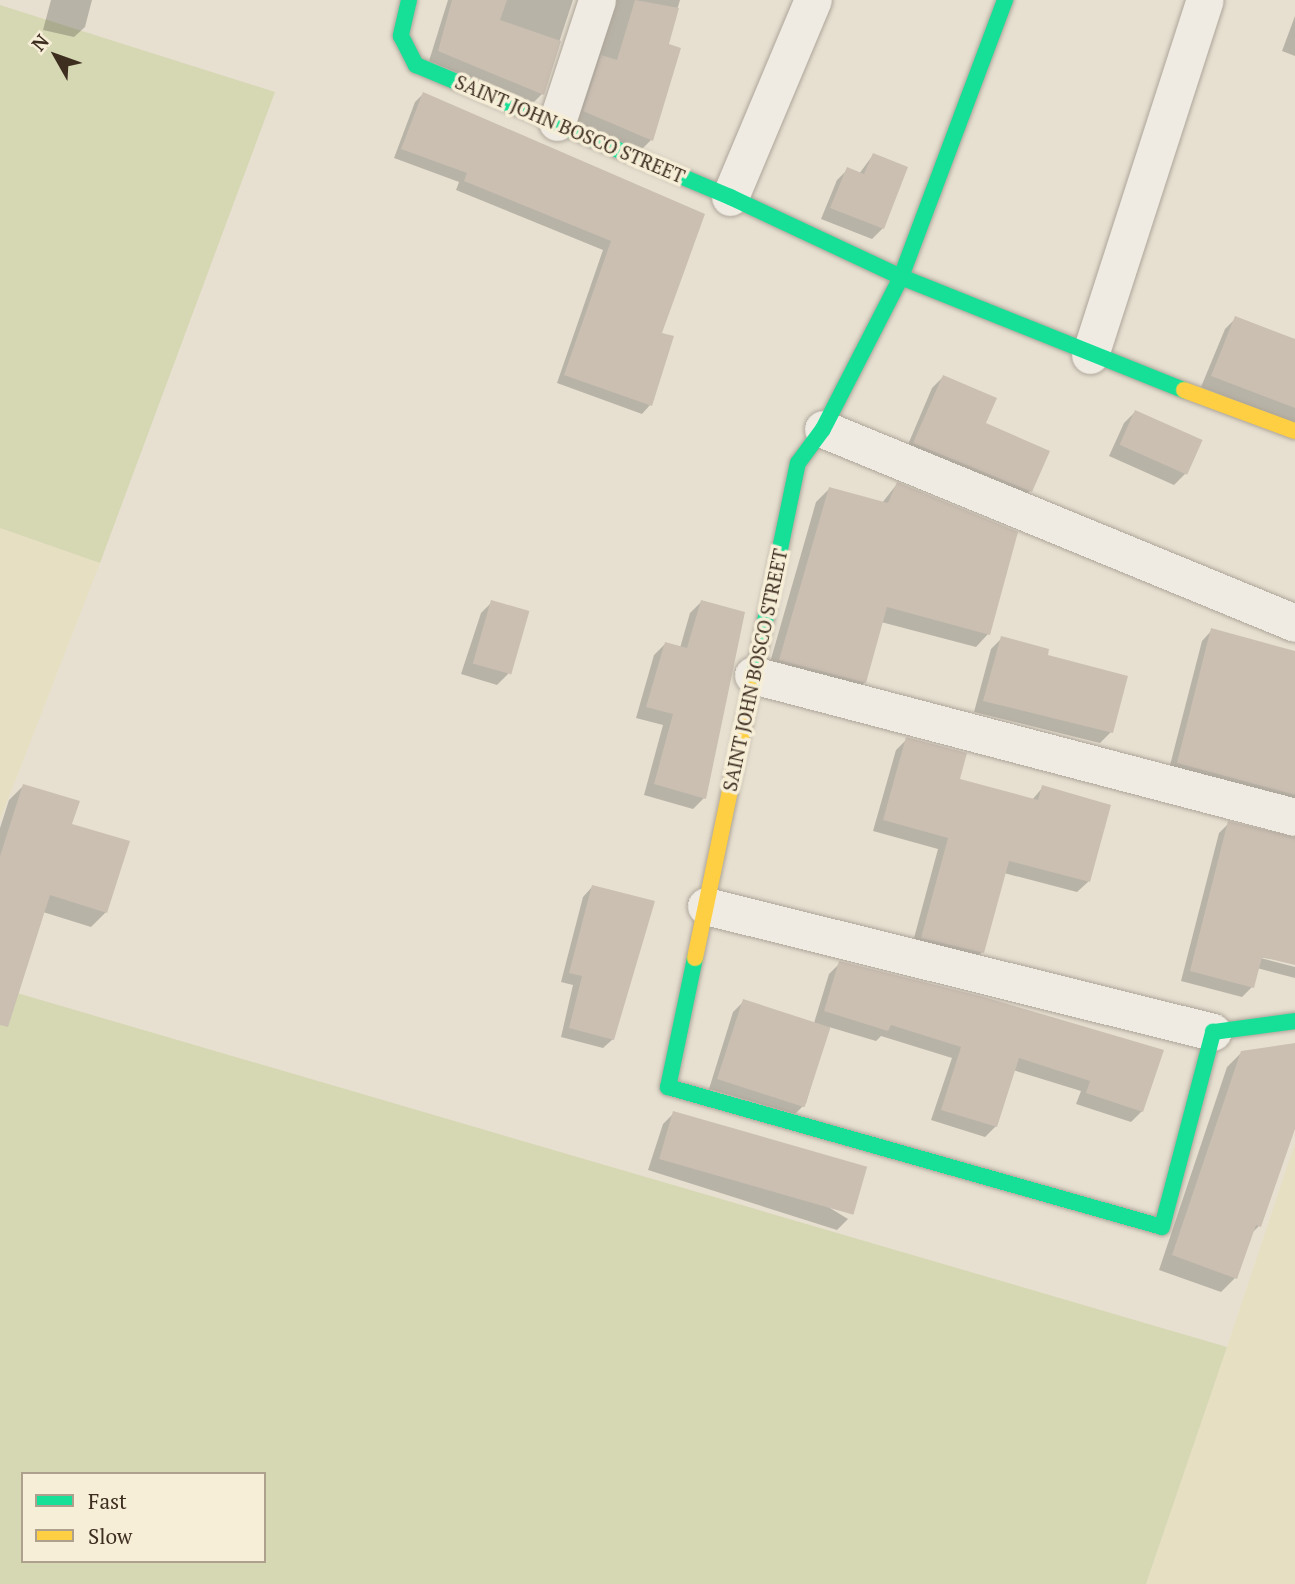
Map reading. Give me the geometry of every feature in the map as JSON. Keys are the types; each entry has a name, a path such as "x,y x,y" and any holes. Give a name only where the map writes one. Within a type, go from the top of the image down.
{"street":[{"name":"SAINT JOHN BOSCO STREET","path":"409,0 401,36 416,65 557,122 730,197 901,276 1090,355 1295,431"},
{"path":"557,122 597,0"},
{"path":"730,197 813,0"},
{"path":"901,276 1005,0"},
{"path":"1090,355 1205,0"},
{"name":"SAINT JOHN BOSCO STREET","path":"901,276 823,429 798,463 668,1087 1162,1227 1213,1032"},
{"path":"823,429 1295,623"},
{"path":"753,675 1295,817"},
{"path":"706,906 1213,1032 1295,1021"}],"shaded area":[{"path":"0,528 100,563 0,820"},
{"path":"1295,1143 1295,1584 1146,1584 1227,1347"}],"green space":[{"path":"0,5 275,92 100,563 0,528"},
{"path":"0,988 1227,1347 1146,1584 0,1584"}],"building":[{"path":"452,0 507,0 500,20 561,41 544,95 438,51"},
{"path":"635,0 679,8 669,44 681,48 653,141 583,111 601,55 617,60"},
{"path":"423,92 705,214 662,333 674,336 652,406 564,375 611,241 464,181 467,173 401,149"},
{"path":"873,153 908,167 884,229 830,208 847,167 864,174"},
{"path":"1235,316 1295,339 1295,408 1211,376"},
{"path":"943,375 997,398 986,423 1050,451 1032,492 913,443"},
{"path":"1135,410 1203,440 1187,475 1120,445"},
{"path":"897,482 1018,532 990,635 887,607 866,683 779,660 829,487 888,503"},
{"path":"491,600 529,611 511,674 473,663"},
{"path":"701,600 745,612 706,799 654,784 673,714 646,707 665,642 687,648"},
{"path":"1211,628 1295,651 1295,795 1177,763"},
{"path":"1001,636 1049,649 1048,655 1128,676 1113,733 983,701"},
{"path":"906,737 967,753 960,779 1038,800 1042,785 1111,805 1090,882 1009,861 984,953 921,938 948,838 883,820"},
{"path":"23,784 80,801 72,824 130,841 107,913 50,895 8,1027 0,1025 0,856"},
{"path":"1228,821 1295,837 1295,965 1262,957 1254,988 1190,971"},
{"path":"592,885 655,901 614,1040 569,1028 582,976 569,973"},
{"path":"839,961 984,997 1164,1050 1143,1112 1086,1093 1090,1081 1019,1058 997,1127 941,1110 961,1047 891,1025 888,1031 824,1011"},
{"path":"743,999 830,1027 805,1107 717,1079"},
{"path":"1295,1043 1295,1129 1261,1227 1256,1225 1237,1279 1172,1255 1241,1051"},
{"path":"673,1111 867,1167 853,1215 659,1159"}],"traffic: fast":[{"path":"409,0 401,36 416,65 730,197 901,277 1184,390"},
{"path":"751,689 798,463 823,429 901,277 1005,0"},
{"path":"695,958 668,1087 1162,1227 1213,1032 1295,1021"}],"traffic: slow":[{"path":"1184,390 1295,431"},
{"path":"695,958 751,689"}]}
